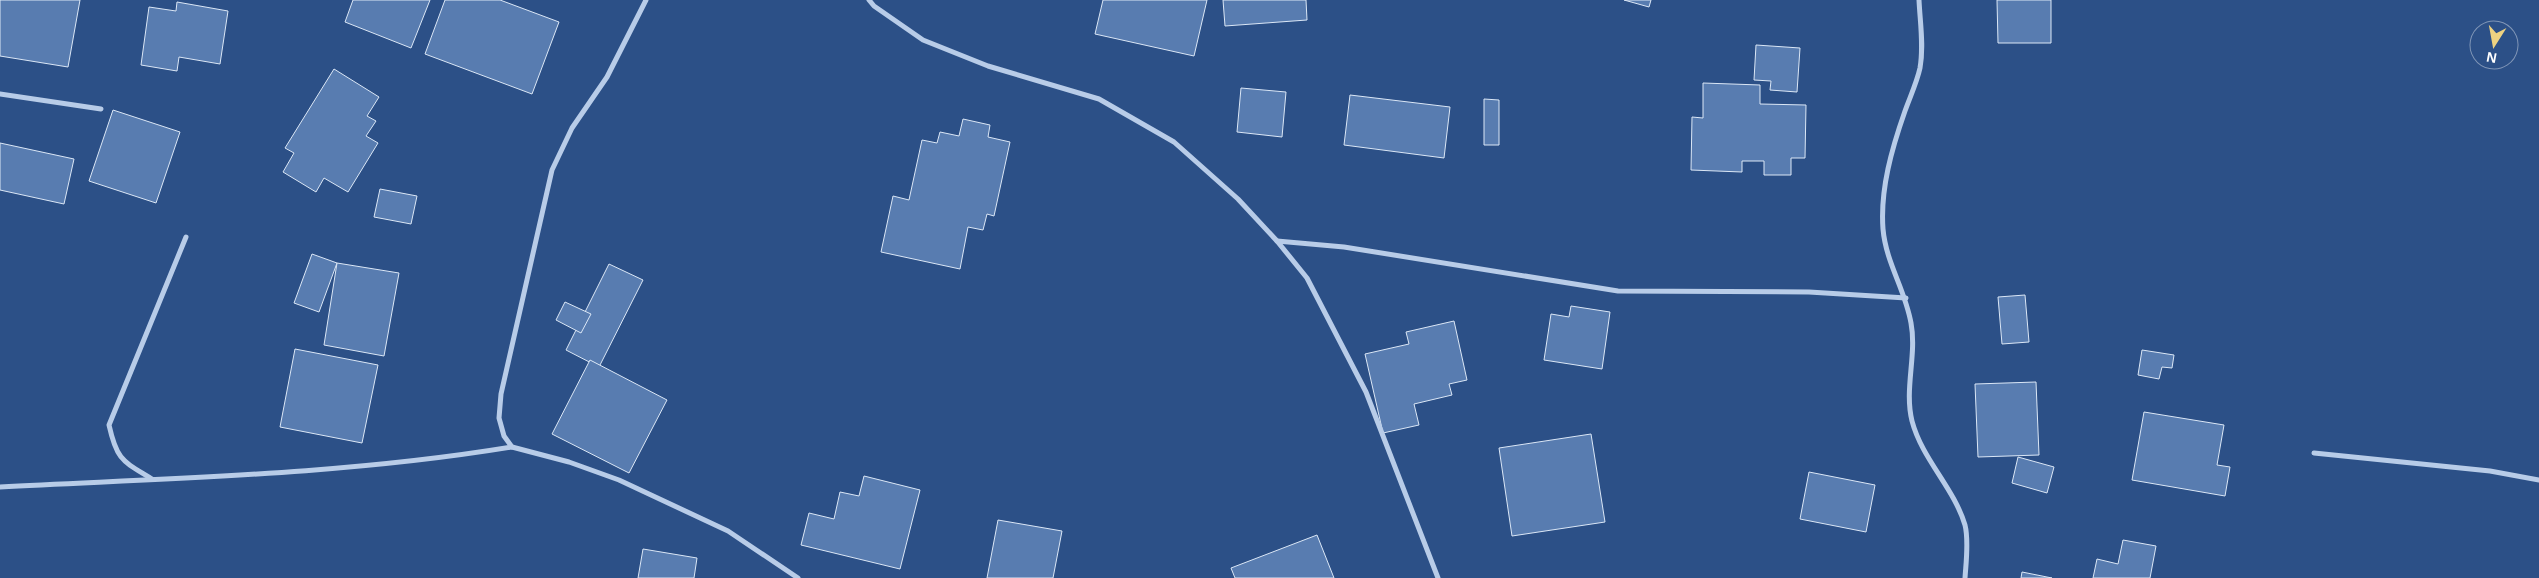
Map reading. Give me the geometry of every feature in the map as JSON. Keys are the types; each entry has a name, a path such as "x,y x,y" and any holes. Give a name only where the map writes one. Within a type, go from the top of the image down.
{"street":[{"path":"512,447 504,436 499,418 500,406 552,170 572,128 607,77 646,0"},
{"path":"869,0 874,6 923,40 988,66 1099,99 1174,142 1238,199 1277,241 1307,278 1366,392 1438,578"},
{"path":"1919,0 1920,68 1894,144 1884,195 1883,227 1886,253 1906,298 1912,325 1910,392 1912,420 1930,462 1959,509 1965,527 1965,578"},
{"path":"0,94 101,109"},
{"path":"153,480 123,461 114,448 109,425 186,237"},
{"path":"1277,241 1344,247 1618,291 1809,292 1906,298"},
{"path":"0,486 312,471 417,461 512,447 569,462 619,480 728,531 798,578"},
{"path":"2314,453 2490,471 2539,480"}],"building":[{"path":"0,0 80,0 68,67 0,56"},
{"path":"353,0 430,0 411,48 345,22"},
{"path":"445,0 500,0 559,22 532,94 425,54"},
{"path":"1103,0 1207,0 1194,56 1095,34"},
{"path":"1223,0 1306,0 1307,20 1225,26"},
{"path":"1624,0 1651,0 1649,7"},
{"path":"1997,0 2051,0 2051,43 1998,43"},
{"path":"177,2 228,11 220,64 179,57 177,71 141,65 149,7 176,11"},
{"path":"1756,45 1800,48 1797,92 1770,90 1771,81 1754,80"},
{"path":"334,69 379,97 367,116 376,121 366,136 378,143 348,192 324,178 316,192 283,172 294,153 285,148"},
{"path":"1703,83 1760,85 1760,104 1806,105 1805,158 1791,158 1791,175 1764,175 1764,161 1742,161 1742,172 1691,170 1692,117 1703,118"},
{"path":"1241,88 1286,92 1282,137 1237,132"},
{"path":"1350,95 1450,107 1444,158 1344,145"},
{"path":"1484,99 1499,100 1499,145 1484,145"},
{"path":"113,110 180,132 156,203 89,181"},
{"path":"963,119 990,125 988,137 1010,142 994,216 987,214 983,230 968,227 960,269 881,252 893,196 909,200 922,140 937,143 940,132 959,136"},
{"path":"0,143 74,159 64,204 0,190"},
{"path":"380,189 417,196 411,224 374,217"},
{"path":"312,254 337,263 319,312 294,303"},
{"path":"337,263 399,273 384,356 324,345"},
{"path":"609,264 643,280 599,367 566,350"},
{"path":"2025,295 2029,342 2002,344 1998,297"},
{"path":"565,302 591,314 581,333 556,320"},
{"path":"1571,306 1610,312 1602,369 1544,360 1551,314 1569,317"},
{"path":"1454,321 1467,380 1449,384 1452,395 1414,404 1419,425 1383,433 1365,354 1409,344 1406,332"},
{"path":"295,349 378,365 362,443 280,427"},
{"path":"2142,350 2174,355 2172,368 2162,367 2159,379 2138,375"},
{"path":"590,360 667,400 629,473 552,434"},
{"path":"2036,382 2039,455 1978,457 1975,384"},
{"path":"2144,412 2224,425 2217,465 2230,467 2225,496 2132,480"},
{"path":"1591,434 1605,522 1512,536 1499,448"},
{"path":"2018,457 2054,467 2047,493 2012,483"},
{"path":"1809,472 1875,485 1866,532 1800,519"},
{"path":"864,476 920,490 900,569 801,545 809,513 834,519 840,492 859,496"},
{"path":"998,520 1062,531 1053,578 987,578"},
{"path":"1317,535 1334,578 1235,578 1231,568"},
{"path":"2123,540 2156,546 2150,578 2093,578 2097,559 2118,564"},
{"path":"643,549 697,558 694,578 638,578"},
{"path":"2022,572 2052,578 2021,578"}]}
